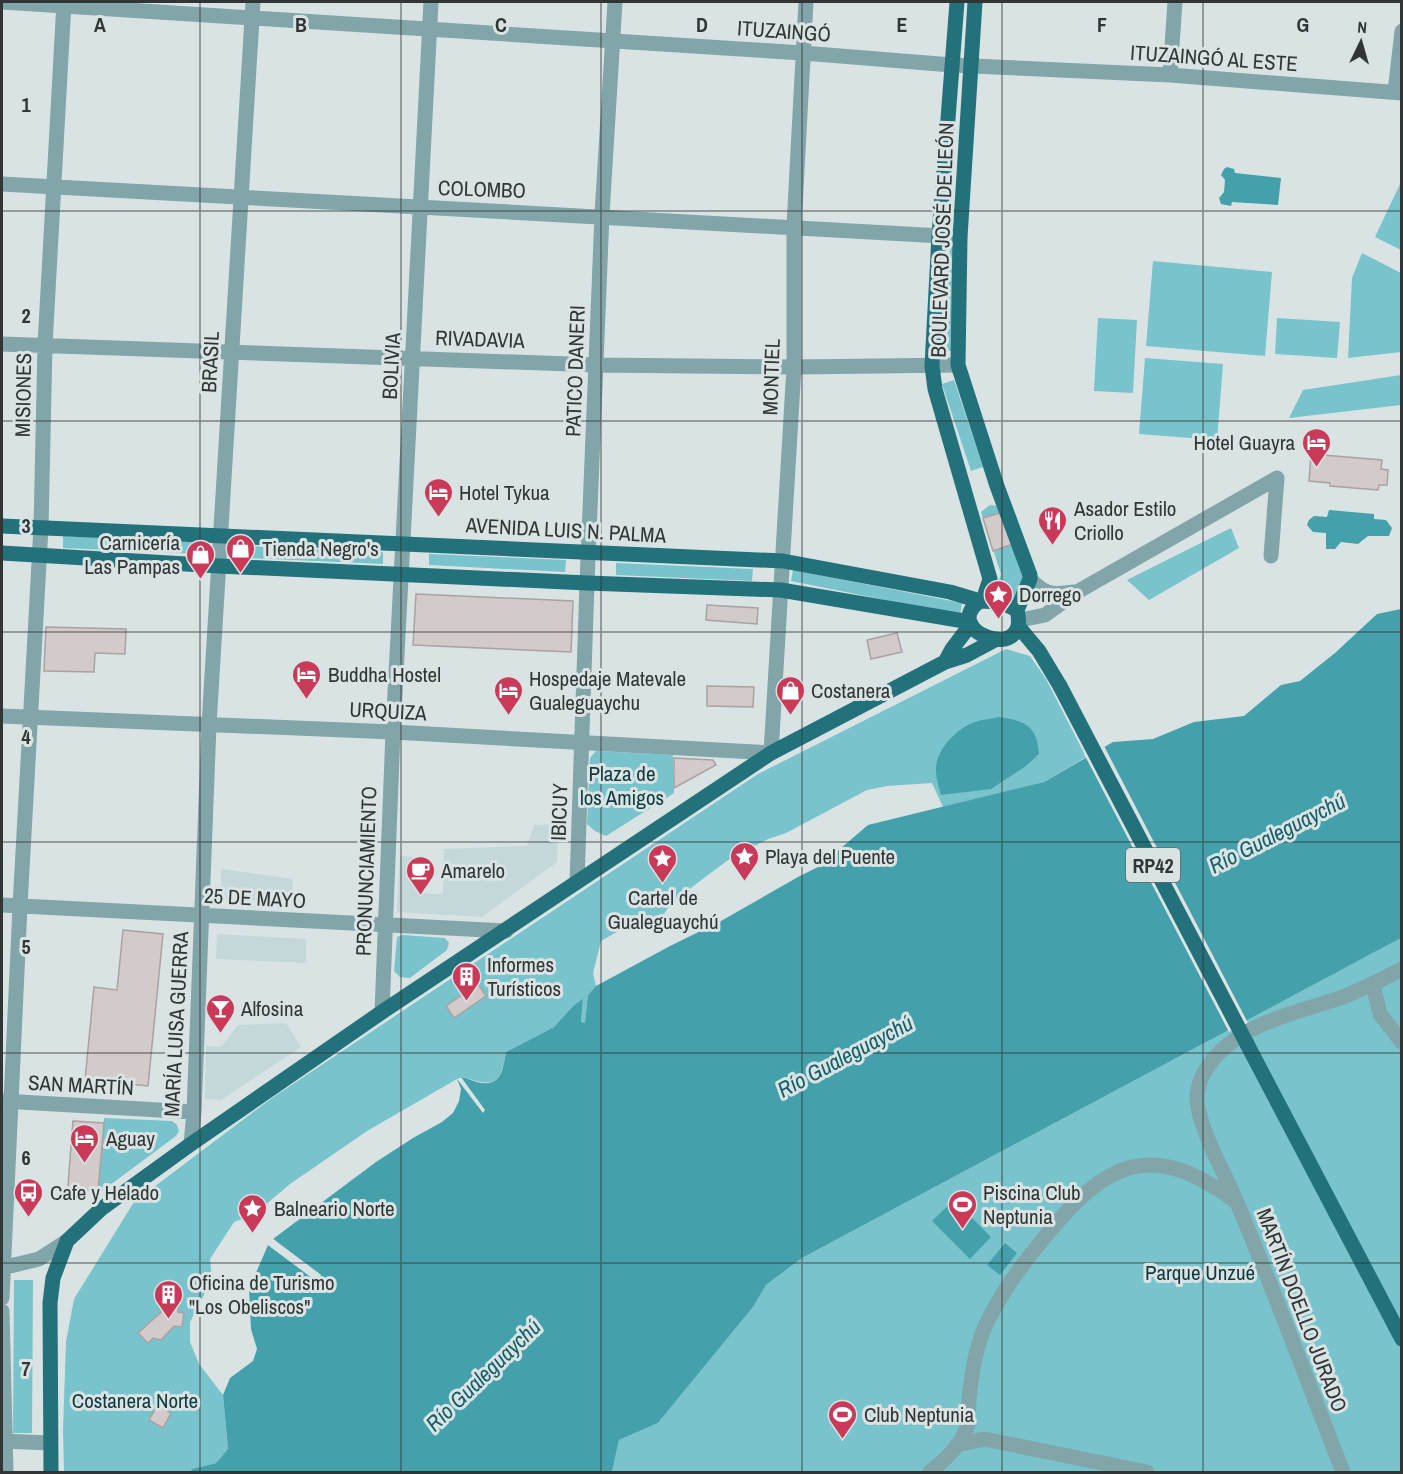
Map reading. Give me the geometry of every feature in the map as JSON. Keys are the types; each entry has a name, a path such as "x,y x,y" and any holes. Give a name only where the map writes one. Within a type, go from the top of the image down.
{"main road":[{"name":"BOULEVARD JOSÉ DE LEÓN","path":"957,2 939,235 932,366 935,389 990,579 981,601"},
{"name":"BOULEVARD JOSÉ DE LEÓN","path":"975,2 960,237 958,365 1030,579"},
{"name":"AVENIDA LUIS N. PALMA","path":"2,525 783,561 950,592 981,601"},
{"path":"2,553 219,566 781,590 970,622"},
{"path":"51,1473 50,1303 53,1278 67,1241 101,1209 382,1012 771,753 945,662 1012,635 1030,579"},
{"path":"995,640 981,636 970,622 969,613 974,606 981,601 1001,602 1018,619"},
{"name":"RP42","path":"1018,619 1060,686 1401,1339"},
{"path":"945,662 970,622"}],"street":[{"name":"ITUZAINGÓ","path":"2,2 64,4 803,53 952,65"},
{"name":"BRASIL","path":"209,725 253,2"},
{"name":"BOLIVIA","path":"393,732 431,2"},
{"name":"PATICO DANERI","path":"582,742 586,583 602,215 615,2"},
{"name":"MONTIEL","path":"771,753 794,368 794,226 806,2"},
{"path":"1170,75 1176,2"},
{"name":"MISIONES","path":"2,1298 6,1101 20,906 40,554 45,345 64,4"},
{"path":"1398,93 1401,31"},
{"name":"ITUZAINGÓ AL ESTE","path":"952,65 1170,75 1398,93"},
{"name":"COLOMBO","path":"2,184 420,208 602,215 960,237"},
{"name":"RIVADAVIA","path":"2,344 597,365 794,368 958,365"},
{"path":"1018,619 1045,615 1077,592 1277,478 1271,556"},
{"path":"1030,579 1048,594 1077,592"},
{"name":"URQUIZA","path":"2,716 393,732 771,753"},
{"name":"MARÍA LUISA GUERRA","path":"191,1144 209,725"},
{"name":"PRONUNCIAMIENTO","path":"382,1012 393,732"},
{"name":"IBICUY","path":"577,882 582,742"},
{"name":"25 DE MAYO","path":"2,905 506,931"},
{"path":"1238,1203 1203,1125 1197,1099 1199,1083 1204,1071 1219,1052 1255,1027 1373,985 1401,969"},
{"path":"1373,985 1380,1014 1401,1042"},
{"name":"SAN MARTÍN","path":"6,1101 194,1112"},
{"path":"1203,1180 1209,1178 1213,1173 1216,1153"},
{"name":"MARTÍN DOELLO JURADO","path":"967,1426 974,1364 984,1331 999,1299 1035,1249 1076,1201 1099,1181 1119,1171 1141,1166 1164,1166 1203,1180 1238,1203 1342,1473"},
{"path":"2,1268 39,1259 67,1241"},
{"path":"2,1311 3,1441 6,1473"},
{"path":"930,1473 957,1445 967,1426 984,1439"},
{"path":"957,1445 984,1439 1147,1473"},
{"path":"3,1441 50,1443"}],"shaded area":[{"path":"559,824 557,862 482,917 397,912 400,856 427,858 422,893 443,894 444,849 527,846 534,825"},
{"path":"221,869 293,879 292,903 221,898"},
{"path":"217,934 306,939 306,963 216,959"},
{"path":"286,1023 301,1047 221,1100 205,1099 206,1046 221,1047 238,1025"}],"green space":[{"path":"1401,182 1401,250 1375,237"},
{"path":"950,246 956,246 951,351 945,351"},
{"path":"1362,253 1401,273 1401,352 1348,358 1352,278"},
{"path":"1153,261 1272,272 1265,356 1146,346"},
{"path":"1098,318 1137,320 1133,393 1094,391"},
{"path":"1277,318 1340,322 1337,358 1275,354"},
{"path":"1145,358 1223,364 1217,440 1139,434"},
{"path":"1401,375 1401,405 1289,418 1303,390"},
{"path":"954,380 983,467 971,471 942,384"},
{"path":"990,505 1000,506 1023,573 1023,581 1015,602 994,594 1001,574 981,512"},
{"path":"1231,528 1239,548 1149,600 1127,580"},
{"path":"63,536 200,542 199,554 63,548"},
{"path":"247,546 383,552 383,564 246,558"},
{"path":"429,554 566,560 565,572 429,565"},
{"path":"616,563 753,569 752,581 616,575"},
{"path":"793,570 962,603 960,615 791,581"},
{"name":"Costanera Norte","path":"1006,649 1030,656 1046,679 1086,757 1044,782 943,807 932,783 887,786 867,790 786,833 768,839 728,860 672,902 660,920 636,921 601,941 593,973 596,986 588,995 585,1023 581,1022 583,1000 573,1006 554,1027 506,1052 501,1072 494,1081 482,1082 463,1077 457,1079 367,1131 290,1184 253,1215 234,1222 210,1259 212,1279 190,1322 190,1342 199,1364 223,1395 228,1449 216,1463 192,1469 190,1472 64,1472 66,1342 74,1299 134,1202 272,1098 758,774"},
{"name":"Plaza de los Amigos","path":"596,751 673,755 674,793 606,836 595,831 587,824 590,758"},
{"path":"403,935 445,938 449,943 447,950 410,978 400,977 394,971 397,937"},
{"name":"Parque Unzué","path":"1401,938 1401,1472 612,1472 619,1440 658,1423 753,1307 766,1285 802,1258"},
{"path":"104,1118 172,1121 177,1125 179,1131 176,1136 98,1194"},
{"path":"14,1280 33,1280 32,1433 13,1433"}],"water":[{"path":"1227,167 1234,169 1235,173 1281,178 1278,205 1232,202 1231,206 1221,204 1219,198 1224,192 1225,180 1221,175"},
{"path":"1329,510 1374,514 1374,519 1386,520 1392,528 1389,536 1368,536 1358,544 1341,542 1335,549 1326,549 1326,533 1313,532 1307,525 1314,516 1327,517"},
{"name":"Río Gualeguaychú","path":"1401,609 1401,938 802,1258 766,1285 753,1307 658,1423 619,1440 612,1472 190,1472 192,1469 216,1463 228,1449 223,1395 230,1378 253,1361 257,1349 251,1329 249,1289 268,1245 317,1281 321,1275 273,1239 376,1162 453,1113 459,1101 461,1089 457,1079 483,1113 485,1110 461,1077 481,1083 493,1082 500,1075 506,1052 554,1027 573,1006 583,999 581,1022 585,1023 588,995 596,986 820,866 868,825 1044,782 1113,742 1153,739 1194,722 1244,716 1281,685 1300,681 1335,653 1377,614"},
{"path":"999,717 1016,720 1028,726 1036,737 1039,754 1026,766 991,789 941,795 937,780 937,763 948,741 968,725"},
{"name":"Piscina Club Neptunia","path":"954,1200 991,1237 970,1259 932,1221"},
{"path":"1005,1243 1017,1253 1000,1275 987,1265"}],"pier":[{"path":"1103,744 1248,1023 1229,1032 1084,754"},
{"path":"273,1239 321,1275 316,1281 268,1245 270,1242 316,1277 317,1275 271,1241"}],"building":[{"path":"1311,454 1382,460 1381,469 1388,470 1387,485 1379,485 1378,490 1330,486 1330,483 1309,481"},
{"path":"1003,512 1013,544 993,551 983,518"},
{"path":"416,594 573,601 571,652 413,645"},
{"path":"707,605 758,608 757,624 706,620"},
{"path":"46,627 126,629 125,654 95,653 94,672 44,671"},
{"path":"897,633 902,652 871,659 867,640"},
{"path":"707,686 754,687 753,707 707,706"},
{"path":"674,758 713,760 716,765 674,788"},
{"path":"123,930 163,934 148,1086 85,1080 94,987 117,990"},
{"name":"Informes Turísticos","path":"478,984 486,996 454,1018 446,1006"},
{"name":"Aguay","path":"73,1121 104,1123 98,1191 83,1189 82,1200 67,1198"},
{"name":"Oficina de Turismo \"Los Obeliscos\"","path":"168,1306 178,1307 178,1312 184,1313 182,1327 174,1326 161,1340 153,1338 148,1343 138,1333"},
{"path":"157,1406 171,1413 163,1428 149,1420"}],"place":[{"name":"Hotel Guayra","path":"1316,468"},
{"name":"Hotel Tykua","path":"438,518"},
{"name":"Asador Estilo Criollo","path":"1053,546"},
{"name":"Tienda Negro's","path":"241,574"},
{"name":"Carnicería Las Pampas","path":"201,580"},
{"name":"Dorrego","path":"998,620"},
{"name":"Buddha Hostel","path":"307,700"},
{"name":"Hospedaje Matevale Gualeguaychu","path":"508,716"},
{"name":"Costanera","path":"790,716"},
{"name":"Playa del Puente","path":"744,882"},
{"name":"Cartel de Gualeguaychú","path":"663,884"},
{"name":"Amarelo","path":"420,896"},
{"name":"Informes Turísticos","path":"466,1002"},
{"name":"Alfosina","path":"220,1034"},
{"name":"Aguay","path":"85,1164"},
{"name":"Cafe y Helado","path":"29,1218"},
{"name":"Piscina Club Neptunia","path":"962,1230"},
{"name":"Balneario Norte","path":"253,1234"},
{"name":"Oficina de Turismo \"Los Obeliscos\"","path":"168,1320"},
{"name":"Club Neptunia","path":"843,1440"}]}
